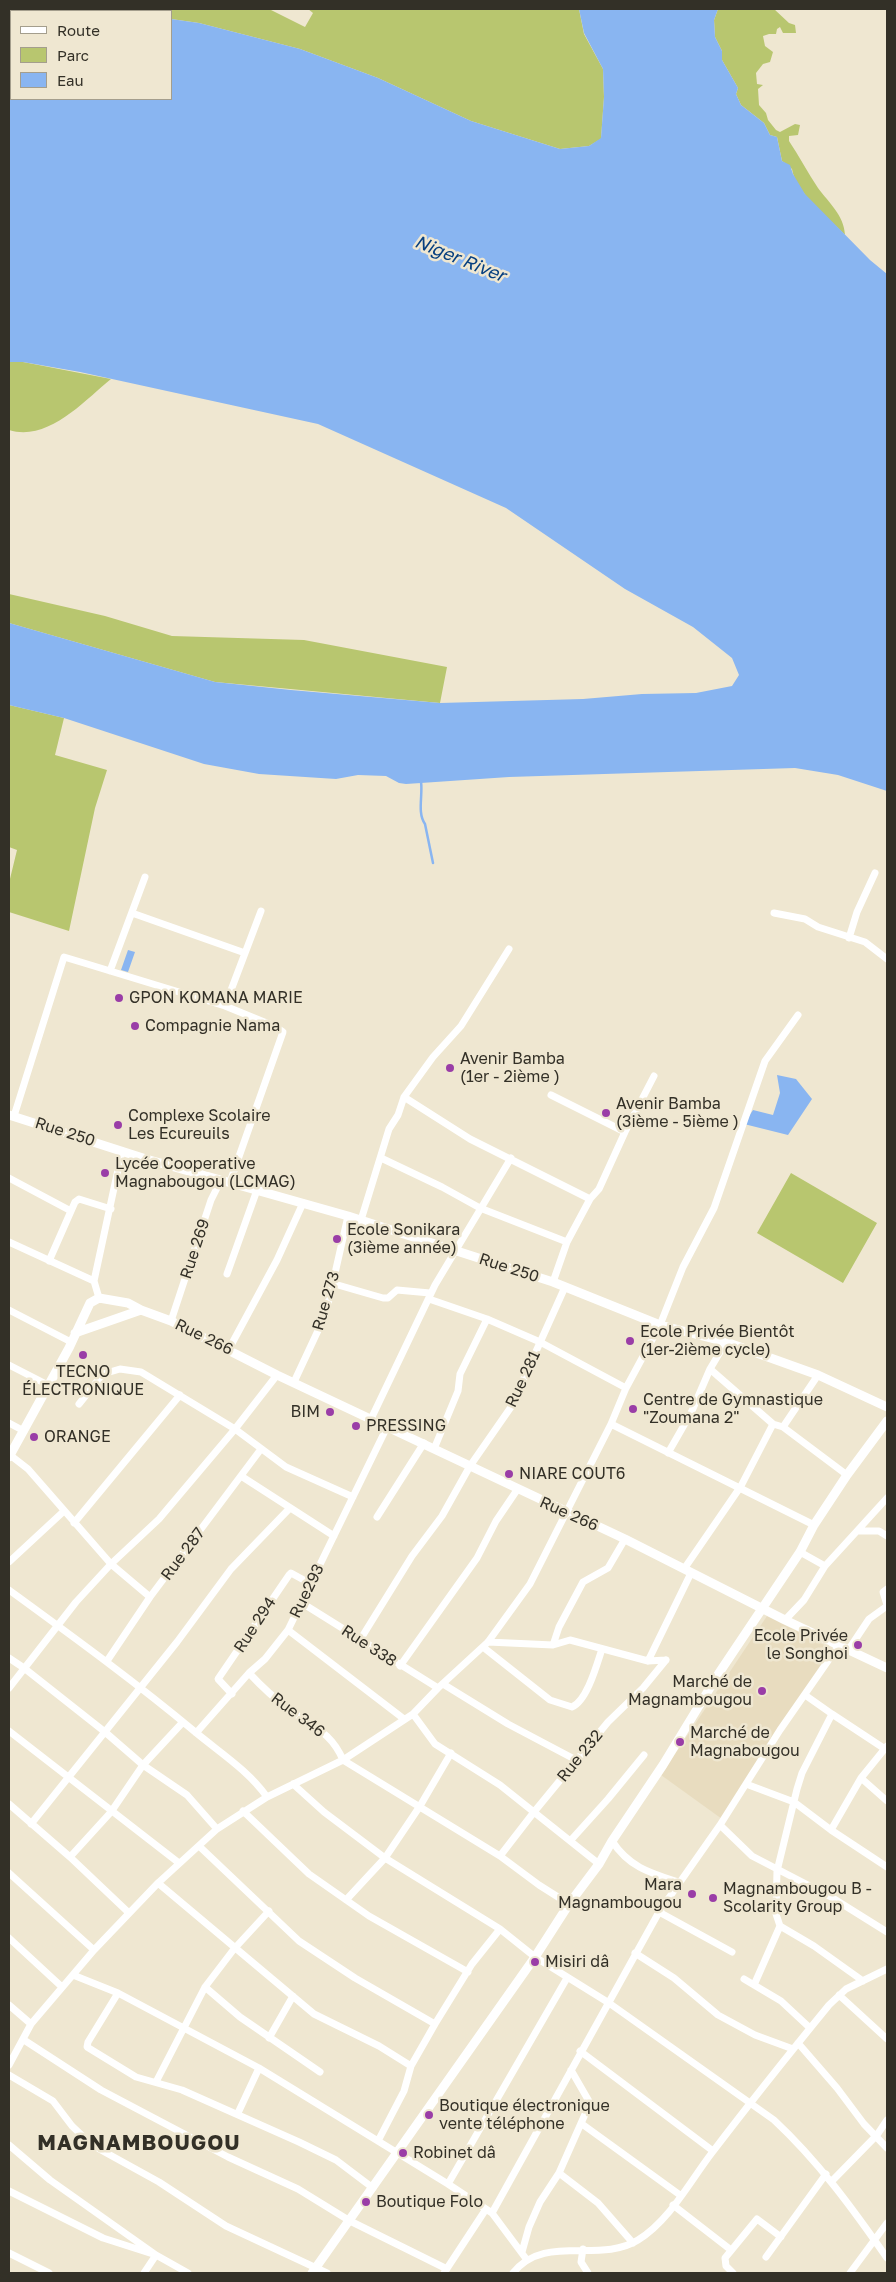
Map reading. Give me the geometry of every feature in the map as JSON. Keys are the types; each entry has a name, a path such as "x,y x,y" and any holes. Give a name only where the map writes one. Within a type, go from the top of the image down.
{"street":[{"path":"849,938 857,912 875,873"},
{"path":"110,971 145,877"},
{"path":"11,1115 64,957 225,1006 261,911"},
{"path":"132,913 245,954"},
{"path":"774,913 805,919 818,927 864,942 887,959"},
{"path":"361,1220 389,1129 398,1114 404,1097 433,1057 460,1026 509,949"},
{"name":"Rue 269","path":"171,1321 211,1200 226,1181 283,1032 274,1026 225,1006"},
{"path":"9,2065 31,2024 94,1950 158,1883 217,1829 243,1811 342,1760 387,1733 404,1719 414,1714 440,1686 486,1645 530,1584 611,1424 626,1388 660,1325 683,1267 714,1208 737,1136 765,1061 798,1016"},
{"path":"552,1282 567,1242 590,1199 599,1190 625,1132 654,1076"},
{"path":"551,1095 625,1132"},
{"path":"404,1097 470,1139 590,1199"},
{"name":"Rue 250","path":"11,1115 122,1150 361,1220 552,1282 660,1325 726,1342 818,1375 887,1407"},
{"path":"122,1150 111,1209 94,1281 99,1298 90,1302 73,1338 10,1456 28,1469 111,1564 150,1597"},
{"path":"381,1158 442,1187 480,1208 567,1242"},
{"path":"370,1419 454,1250 511,1158"},
{"path":"9,1178 71,1210"},
{"path":"227,1274 257,1190"},
{"path":"49,1261 75,1202 79,1199 111,1209"},
{"path":"229,1349 277,1260 304,1203"},
{"name":"Rue 273","path":"294,1382 322,1322 348,1216"},
{"path":"9,1242 94,1281"},
{"path":"332,1283 383,1298 388,1298 397,1290 430,1296 540,1342 626,1388"},
{"name":"Rue 281","path":"360,1640 412,1556 442,1516 470,1466 511,1407 565,1287"},
{"name":"Rue 266","path":"99,1298 128,1303 171,1321 278,1375 424,1443 517,1490 625,1539 785,1620 887,1668"},
{"path":"9,1310 73,1338 147,1310"},
{"path":"434,1449 458,1392 460,1374 487,1320"},
{"path":"668,1453 691,1412 710,1369 726,1342"},
{"path":"9,1365 48,1385"},
{"path":"79,1404 104,1374 120,1369 141,1372 236,1429 286,1467 353,1496"},
{"path":"710,1369 773,1424 783,1427 847,1475"},
{"path":"9,1688 57,1625 111,1564 159,1519 236,1429 278,1375"},
{"path":"783,1427 818,1375"},
{"path":"74,1523 180,1395"},
{"path":"313,2271 535,1957 569,1904 599,1864 612,1841 664,1765 718,1673 800,1552 814,1525 847,1475 887,1421"},
{"path":"9,1423 24,1431"},
{"path":"611,1424 814,1525"},
{"path":"486,1645 552,1645 570,1640 648,1662 687,1571 740,1488 773,1424"},
{"name":"Rue293","path":"196,1733 249,1673 266,1659 288,1630 387,1427"},
{"path":"376,1517 424,1443"},
{"name":"Rue 287","path":"107,1661 150,1597 261,1449"},
{"path":"241,1476 289,1509 334,1536"},
{"path":"400,1666 477,1558 496,1521 517,1490"},
{"path":"785,1620 804,1600 825,1566 887,1498"},
{"path":"31,1824 70,1778 177,1642 231,1569 289,1509"},
{"path":"9,1562 64,1511"},
{"path":"857,1531 879,1531 887,1536"},
{"path":"552,1645 559,1627 583,1582 608,1568 625,1539"},
{"path":"800,1552 825,1566"},
{"name":"Rue 294","path":"232,1694 218,1679 289,1575 292,1573 311,1584"},
{"path":"849,1649 869,1619 887,1606 883,1592 887,1589"},
{"path":"9,1590 140,1687 247,1774 267,1798"},
{"name":"Rue 338","path":"302,1603 400,1666 578,1760"},
{"path":"288,1630 404,1719"},
{"path":"486,1645 550,1700 572,1707 576,1706 589,1685 602,1649"},
{"path":"24,2040 102,2090 228,2157 298,2189 350,2221 445,2271 489,2211 571,2070 659,1912 678,1882 720,1825 804,1695 839,1645"},
{"path":"9,1658 105,1732 143,1765 187,1795 217,1829"},
{"name":"Rue 232","path":"500,1856 608,1722 643,1688 666,1660 648,1662"},
{"name":"Rue 346","path":"249,1673 271,1696 319,1728 336,1745 342,1760"},
{"path":"804,1695 886,1748 861,1778 831,1830"},
{"path":"414,1714 435,1744 500,1785 599,1864"},
{"path":"832,1714 802,1772 778,1871 776,1914 780,1926 814,1946 863,1981"},
{"path":"70,1857 111,1812 143,1765 183,1722"},
{"path":"9,1731 179,1863"},
{"path":"346,1900 385,1858 420,1806 451,1753"},
{"path":"571,1840 644,1755"},
{"path":"342,1760 500,1856 539,1885 569,1904"},
{"path":"861,1778 887,1801"},
{"path":"293,1784 324,1812 385,1858 500,1930 535,1957 609,2003 774,2120 796,2140 826,2174 887,2258"},
{"path":"746,1784 794,1802 831,1830 887,1867"},
{"path":"9,1804 130,1913"},
{"path":"243,1811 309,1874 369,1916 468,1972"},
{"path":"720,1825 752,1856 831,1897 887,1932"},
{"path":"612,1841 622,1857 642,1869 678,1882"},
{"path":"199,1846 299,1941 355,1978 435,2024"},
{"path":"9,1873 94,1950"},
{"path":"158,1883 234,1949 314,2014 379,2046 411,2066"},
{"path":"156,2082 182,2028 205,1987 234,1949 269,1911"},
{"path":"659,1912 732,1952"},
{"path":"754,1985 780,1926"},
{"path":"378,2141 404,2091 411,2066 435,2024 468,1972 500,1930"},
{"path":"9,1938 62,1987"},
{"path":"635,1953 674,1978 718,2015 754,2035 796,2046 837,2088 864,2124 877,2135 887,2148"},
{"path":"513,2273 527,2260 552,2251 612,2250 633,2243 658,2224 810,2028 839,1995 887,1969"},
{"path":"73,1975 118,1993 259,2068 448,2184 489,2211 527,2260"},
{"path":"448,2184 567,1978"},
{"path":"744,1979 781,2001 810,2028"},
{"path":"205,1987 240,2017 320,2072"},
{"path":"118,1993 88,2042 87,2047 136,2077 156,2082 238,2113 336,2160 373,2188"},
{"path":"839,1995 887,2038"},
{"path":"269,2038 294,1996"},
{"path":"9,2005 31,2024"},
{"path":"580,2051 713,2152"},
{"path":"238,2113 259,2068"},
{"path":"522,2252 529,2227 540,2202 559,2173 590,2103 571,2070"},
{"path":"9,2075 53,2101 72,2126 92,2145 159,2182 226,2226 268,2244 313,2271 327,2273"},
{"path":"831,2182 877,2135 887,2120"},
{"path":"582,2124 680,2196"},
{"path":"9,2146 50,2180 156,2255 188,2273"},
{"path":"559,2173 598,2203 633,2243"},
{"path":"766,2257 826,2174"},
{"path":"9,2190 103,2238 156,2255"},
{"path":"673,2205 731,2250"},
{"path":"733,2273 725,2262 731,2250 757,2220 781,2237"},
{"path":"850,2273 887,2224"},
{"path":"582,2249 582,2267 588,2273"},
{"path":"9,2253 48,2273"},
{"path":"144,2273 156,2255"}],"shaded area":[{"name":"Marché de Magnambougou","path":"767,1616 834,1650 722,1819 661,1775"}],"green space":[{"path":"119,9 269,9 305,27 313,13 308,9 579,9 584,34 603,69 604,97 601,139 589,146 560,149 471,121 378,78 300,49 199,23 172,19 172,10"},
{"path":"718,9 774,9 789,23 795,25 796,33 783,33 780,27 777,29 776,34 763,36 765,46 773,52 770,62 763,64 756,73 757,84 763,85 758,89 759,105 766,113 768,120 780,132 795,124 800,125 798,135 789,136 789,141 818,188 839,215 845,235 814,205 799,187 792,169 782,161 777,137 770,135 764,123 741,105 736,94 738,88 722,60 722,51 715,37 714,20"},
{"path":"9,362 23,362 111,379 77,408 51,425 38,430 23,432 9,430"},
{"path":"9,594 105,616 172,636 304,640 447,667 440,703 215,682 9,623"},
{"path":"9,705 64,718 55,755 107,770 95,808 69,931 9,912 9,883 17,850 9,847"},
{"path":"791,1173 877,1223 843,1283 757,1233"}],"water":[{"name":"Niger River","path":"9,9 124,10 10,10 10,100 172,100 172,19 199,23 300,49 378,78 471,121 560,149 589,146 601,138 604,97 603,69 584,33 579,9 718,9 714,20 715,37 722,51 722,60 738,88 736,94 741,105 764,123 770,135 777,137 782,161 790,165 805,194 870,260 887,274 887,791 838,775 795,768 509,777 406,784 399,783 386,776 358,775 336,779 259,774 204,764 64,718 9,705 9,623 215,682 440,703 583,699 642,694 696,693 732,686 739,675 732,658 693,627 625,589 506,508 318,424 80,372 23,362 9,362"},
{"path":"128,950 135,952 128,972 121,970"},
{"path":"777,1075 796,1079 812,1099 788,1135 744,1124 753,1110 773,1115 780,1093"}],"waterway":[{"path":"421,782 421,815 425,824 433,863"}],"place":[{"name":"GPON KOMANA MARIE","path":"119,998"},
{"name":"Compagnie Nama","path":"135,1026"},
{"name":"Avenir Bamba (1er - 2ième )","path":"450,1068"},
{"name":"Avenir Bamba (3ième - 5ième )","path":"606,1113"},
{"name":"Complexe Scolaire Les Ecureuils","path":"118,1125"},
{"name":"Lycée Cooperative Magnabougou (LCMAG)","path":"105,1173"},
{"name":"Ecole Sonikara (3ième année)","path":"337,1239"},
{"name":"Ecole Privée Bientôt (1er-2ième cycle)","path":"630,1341"},
{"name":"TECNO ÉLECTRONIQUE","path":"83,1355"},
{"name":"Centre de Gymnastique \"Zoumana 2\"","path":"633,1409"},
{"name":"BIM","path":"330,1412"},
{"name":"PRESSING","path":"356,1426"},
{"name":"ORANGE","path":"34,1437"},
{"name":"NIARE COUT6","path":"509,1474"},
{"name":"Ecole Privée le Songhoi","path":"858,1645"},
{"name":"Marché de Magnambougou","path":"762,1691"},
{"name":"Marché de Magnabougou","path":"680,1742"},
{"name":"Mara Magnambougou","path":"692,1894"},
{"name":"Magnambougou B - Scolarity Group","path":"713,1898"},
{"name":"Misiri dâ","path":"535,1962"},
{"name":"Boutique électronique vente téléphone","path":"429,2115"},
{"name":"Robinet dâ","path":"403,2153"},
{"name":"Boutique Folo","path":"366,2202"}],"district":[{"name":"MAGNAMBOUGOU","path":"139,2143"}]}
